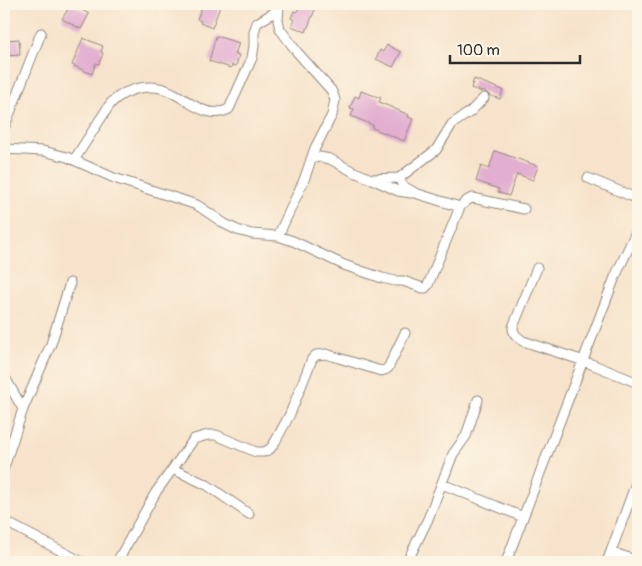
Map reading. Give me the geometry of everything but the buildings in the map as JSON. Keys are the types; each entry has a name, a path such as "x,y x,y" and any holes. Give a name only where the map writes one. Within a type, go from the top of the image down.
{"street":[{"path":"278,236 304,180 315,148 332,115 335,100 331,90 297,52 280,29 278,20 279,7"},
{"path":"74,160 111,102 134,89 160,88 173,92 196,108 214,112 223,112 229,109 252,58 254,32 257,23 279,7"},
{"path":"4,128 40,33"},
{"path":"371,179 399,178 436,150 452,124 470,112 484,98"},
{"path":"4,149 43,151 67,157 114,178 197,205 237,230 252,234 278,236 382,278 403,281 425,288 428,285 460,207 465,201 473,198 524,209"},
{"path":"311,159 319,157 330,159 398,191 415,193 460,207"},
{"path":"399,178 403,186 415,193"},
{"path":"588,178 638,199"},
{"path":"506,562 615,277 638,228"},
{"path":"537,268 513,330 515,335 523,341 584,361 638,383"},
{"path":"4,467 23,409 51,344 70,283"},
{"path":"117,562 156,492 194,439 201,436 216,435 256,452 264,452 270,449 290,414 312,359 316,355 326,354 381,371 388,368 405,333"},
{"path":"4,376 23,409"},
{"path":"407,562 428,519 453,454 466,436 478,400"},
{"path":"173,469 207,485 249,514"},
{"path":"607,562 638,478"},
{"path":"442,484 523,517"},
{"path":"4,521 82,562"},
{"path":"611,552 638,561"}]}
